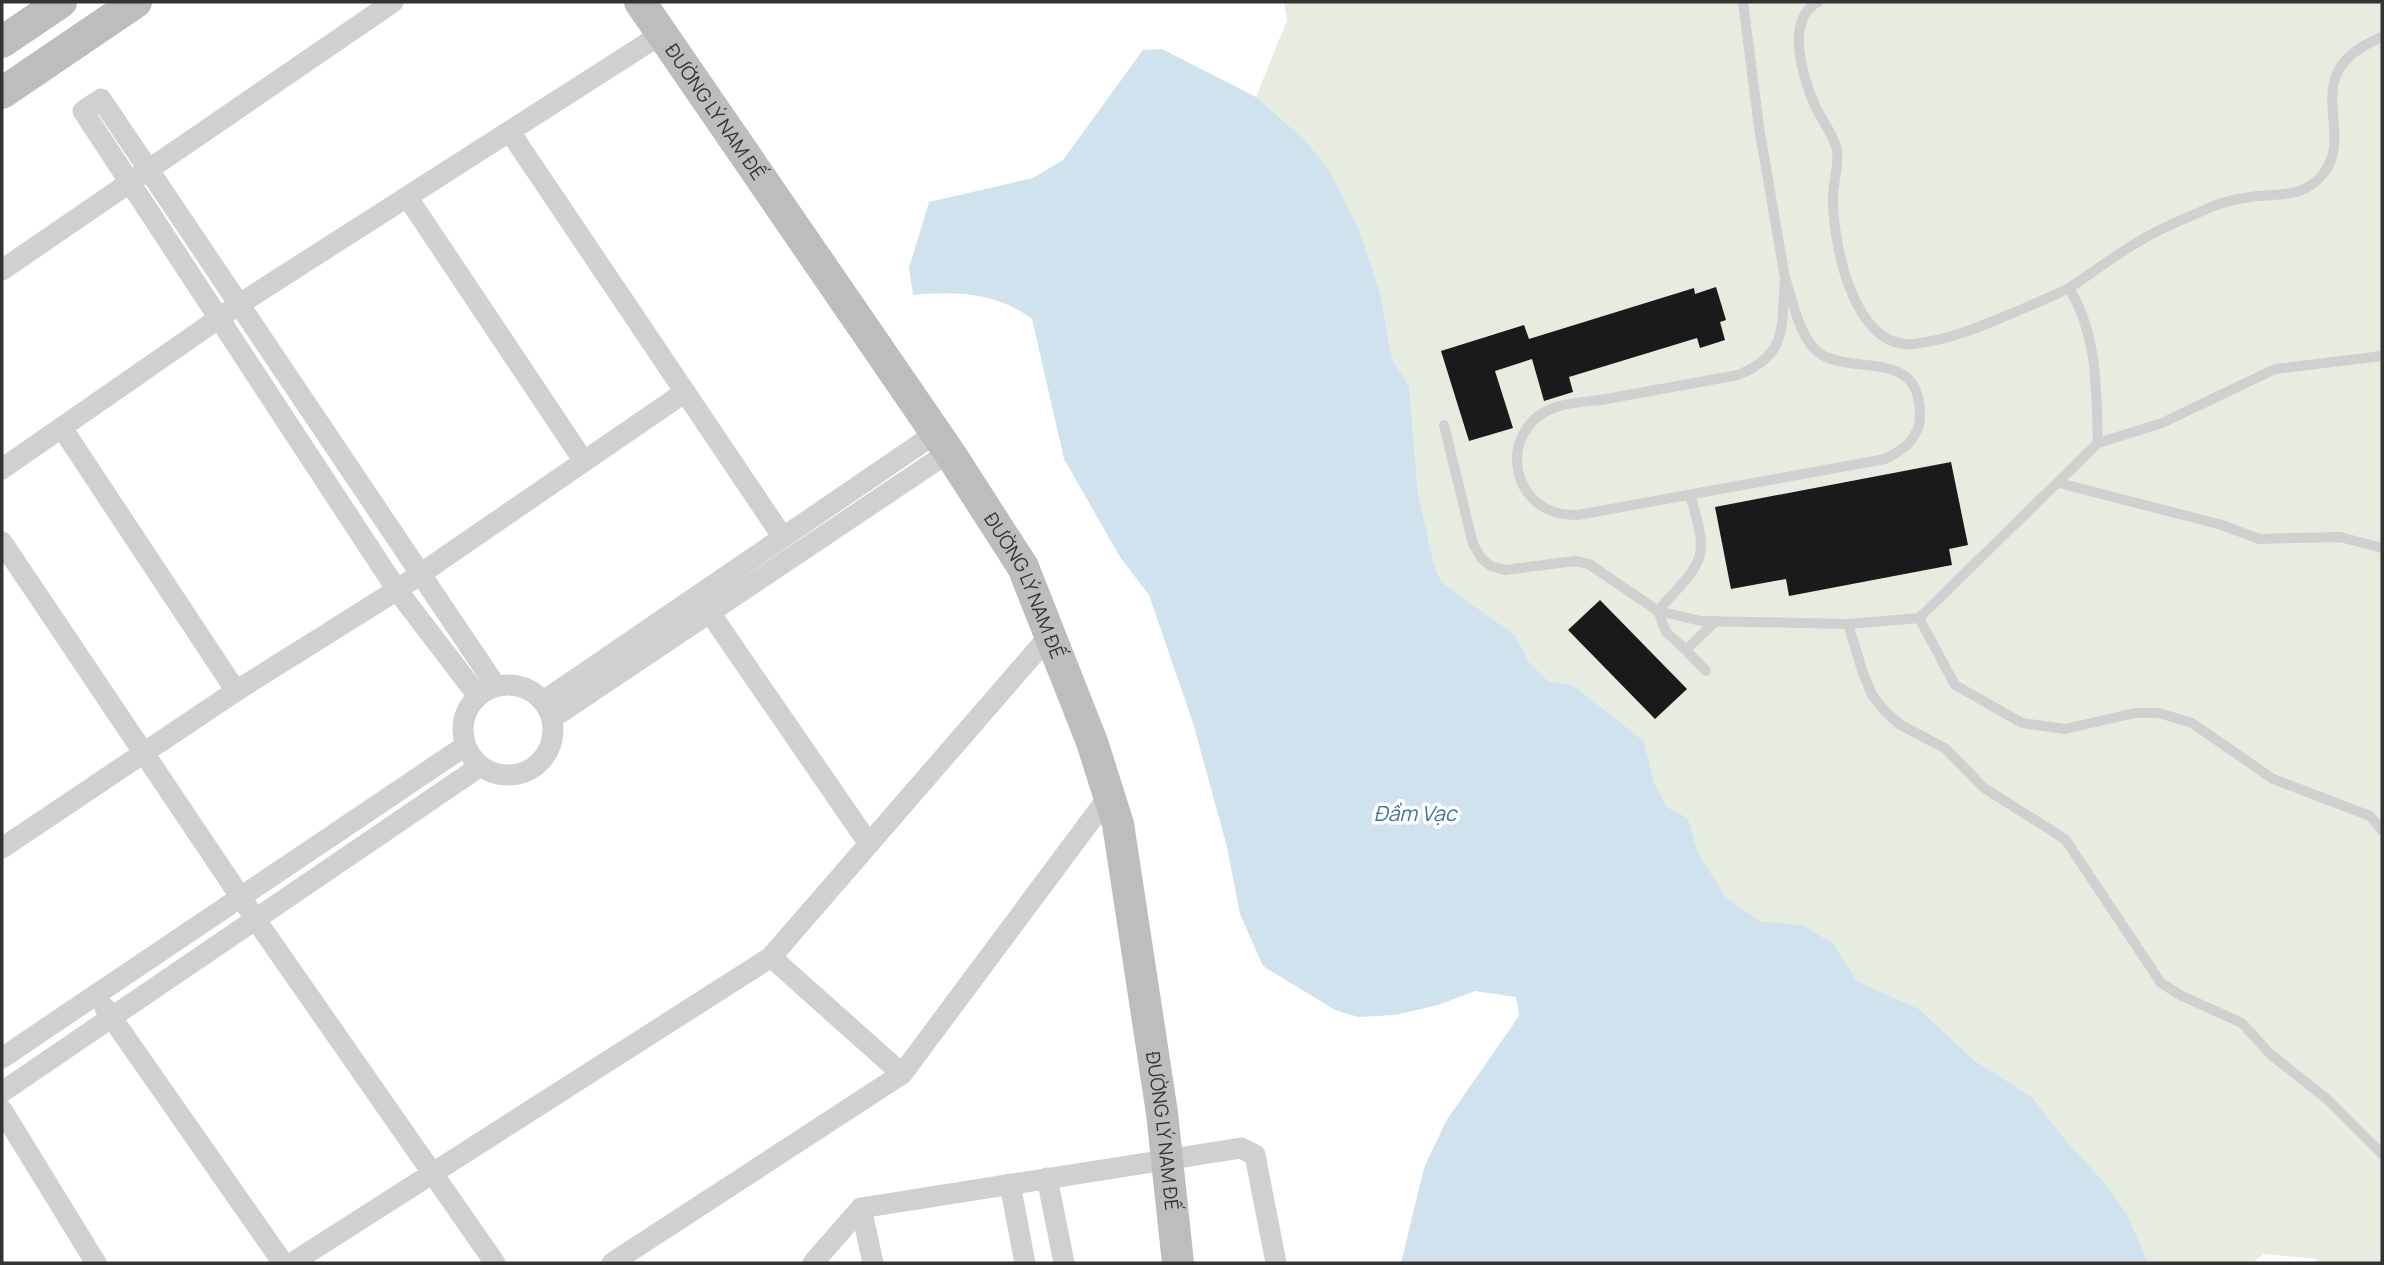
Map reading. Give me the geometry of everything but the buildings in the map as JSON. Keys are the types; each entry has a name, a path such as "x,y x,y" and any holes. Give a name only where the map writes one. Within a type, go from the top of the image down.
{"street":[{"path":"2,93 136,2"},
{"path":"2,270 393,2"},
{"name":"ĐƯỜNG LÝ NAM ĐẾ","path":"640,2 943,442 1023,566 1092,742 1118,824 1167,1159 1178,1263"},
{"path":"2,41 42,7"},
{"path":"2,469 239,304 663,33"},
{"path":"102,99 421,572 487,691 397,590 83,111 102,99"},
{"path":"510,132 782,536"},
{"path":"408,198 583,460"},
{"path":"2,848 236,691 397,590 685,392"},
{"path":"62,428 236,691"},
{"path":"550,709 782,536 943,442"},
{"path":"550,709 710,613 943,442"},
{"path":"2,542 256,920 495,1263"},
{"path":"710,613 869,844"},
{"path":"292,1263 771,957 1050,635"},
{"path":"518,686 550,709 554,736 547,753 533,767 516,774 496,774 479,767 465,746 465,717 487,691 518,686"},
{"path":"2,1058 416,776 465,746"},
{"path":"2,1092 479,767"},
{"path":"612,1263 902,1074 1109,796"},
{"path":"771,957 902,1074"},
{"path":"97,994 111,1018 283,1263"},
{"path":"2,1110 96,1263"},
{"path":"813,1263 861,1208 1241,1149 1251,1150 1255,1155 1276,1263"},
{"path":"1047,1178 1064,1263"},
{"path":"1010,1184 1026,1263"},
{"path":"861,1208 873,1263"}],"lane":[{"path":"1743,2 1759,127 1785,278 1809,342 1823,355 1893,369 1905,377 1919,400 1917,431 1900,452 1885,459 1558,516 1545,511 1523,488 1517,457 1520,442 1533,422 1553,408 1738,375 1759,366 1775,350 1781,329 1785,278"},
{"path":"1818,2 1807,10 1800,23 1801,56 1816,106 1837,150 1834,208 1847,286 1880,334 1900,343 1943,339 1977,330 2069,288 2139,241 2204,210 2249,197 2297,194 2323,174 2332,152 2332,85 2346,60 2360,46 2382,37"},
{"path":"2069,288 2088,326 2093,351 2098,443"},
{"path":"1444,425 1462,510 1473,544 1482,559 1491,566 1505,570 1523,570 1574,561 1589,564 1658,611 1716,621 1848,624 1919,618 2098,443 2162,423 2275,369 2382,356"},
{"path":"2059,483 2222,525 2259,539 2340,537 2382,548"},
{"path":"1658,611 1701,559 1703,547 1690,495"},
{"path":"1658,611 1667,632 1706,670"},
{"path":"1919,618 1955,685 2022,723 2065,729 2135,713 2159,713 2192,723 2273,779 2370,816 2382,830"},
{"path":"1686,650 1716,621"},
{"path":"1848,624 1872,695 1884,710 1899,723 1946,750 1984,788 2065,839 2161,983 2182,996 2242,1023 2270,1054 2327,1098 2382,1154"}],"shaded area":[{"path":"1284,2 2382,2 2382,1263 2315,1263 2316,1259 2264,1254 2252,1263 2148,1263 2128,1216 2105,1183 2068,1143 2032,1097 1975,1061 1919,1009 1857,981 1834,944 1803,925 1760,921 1726,897 1698,853 1688,818 1667,807 1654,782 1644,741 1573,685 1548,681 1529,662 1515,635 1441,582 1434,564 1418,493 1409,386 1392,359 1381,297 1305,140 1256,97 1287,20"}],"water":[{"name":"Đầm Vạc","path":"1162,49 1256,97 1305,140 1329,171 1358,227 1381,297 1392,359 1409,386 1418,493 1434,564 1441,582 1515,635 1529,662 1548,681 1573,685 1644,741 1654,782 1667,807 1688,818 1698,853 1726,897 1760,921 1803,925 1834,944 1857,981 1919,1009 1975,1061 2032,1097 2068,1143 2105,1183 2128,1216 2148,1263 1401,1263 1424,1168 1446,1121 1519,1016 1516,997 1475,991 1438,1005 1395,1015 1358,1017 1335,1010 1263,966 1240,914 1227,847 1193,723 1149,595 1120,557 1064,459 1032,319 990,298 945,293 913,295 909,268 929,202 1033,178 1063,160 1143,50"}]}
